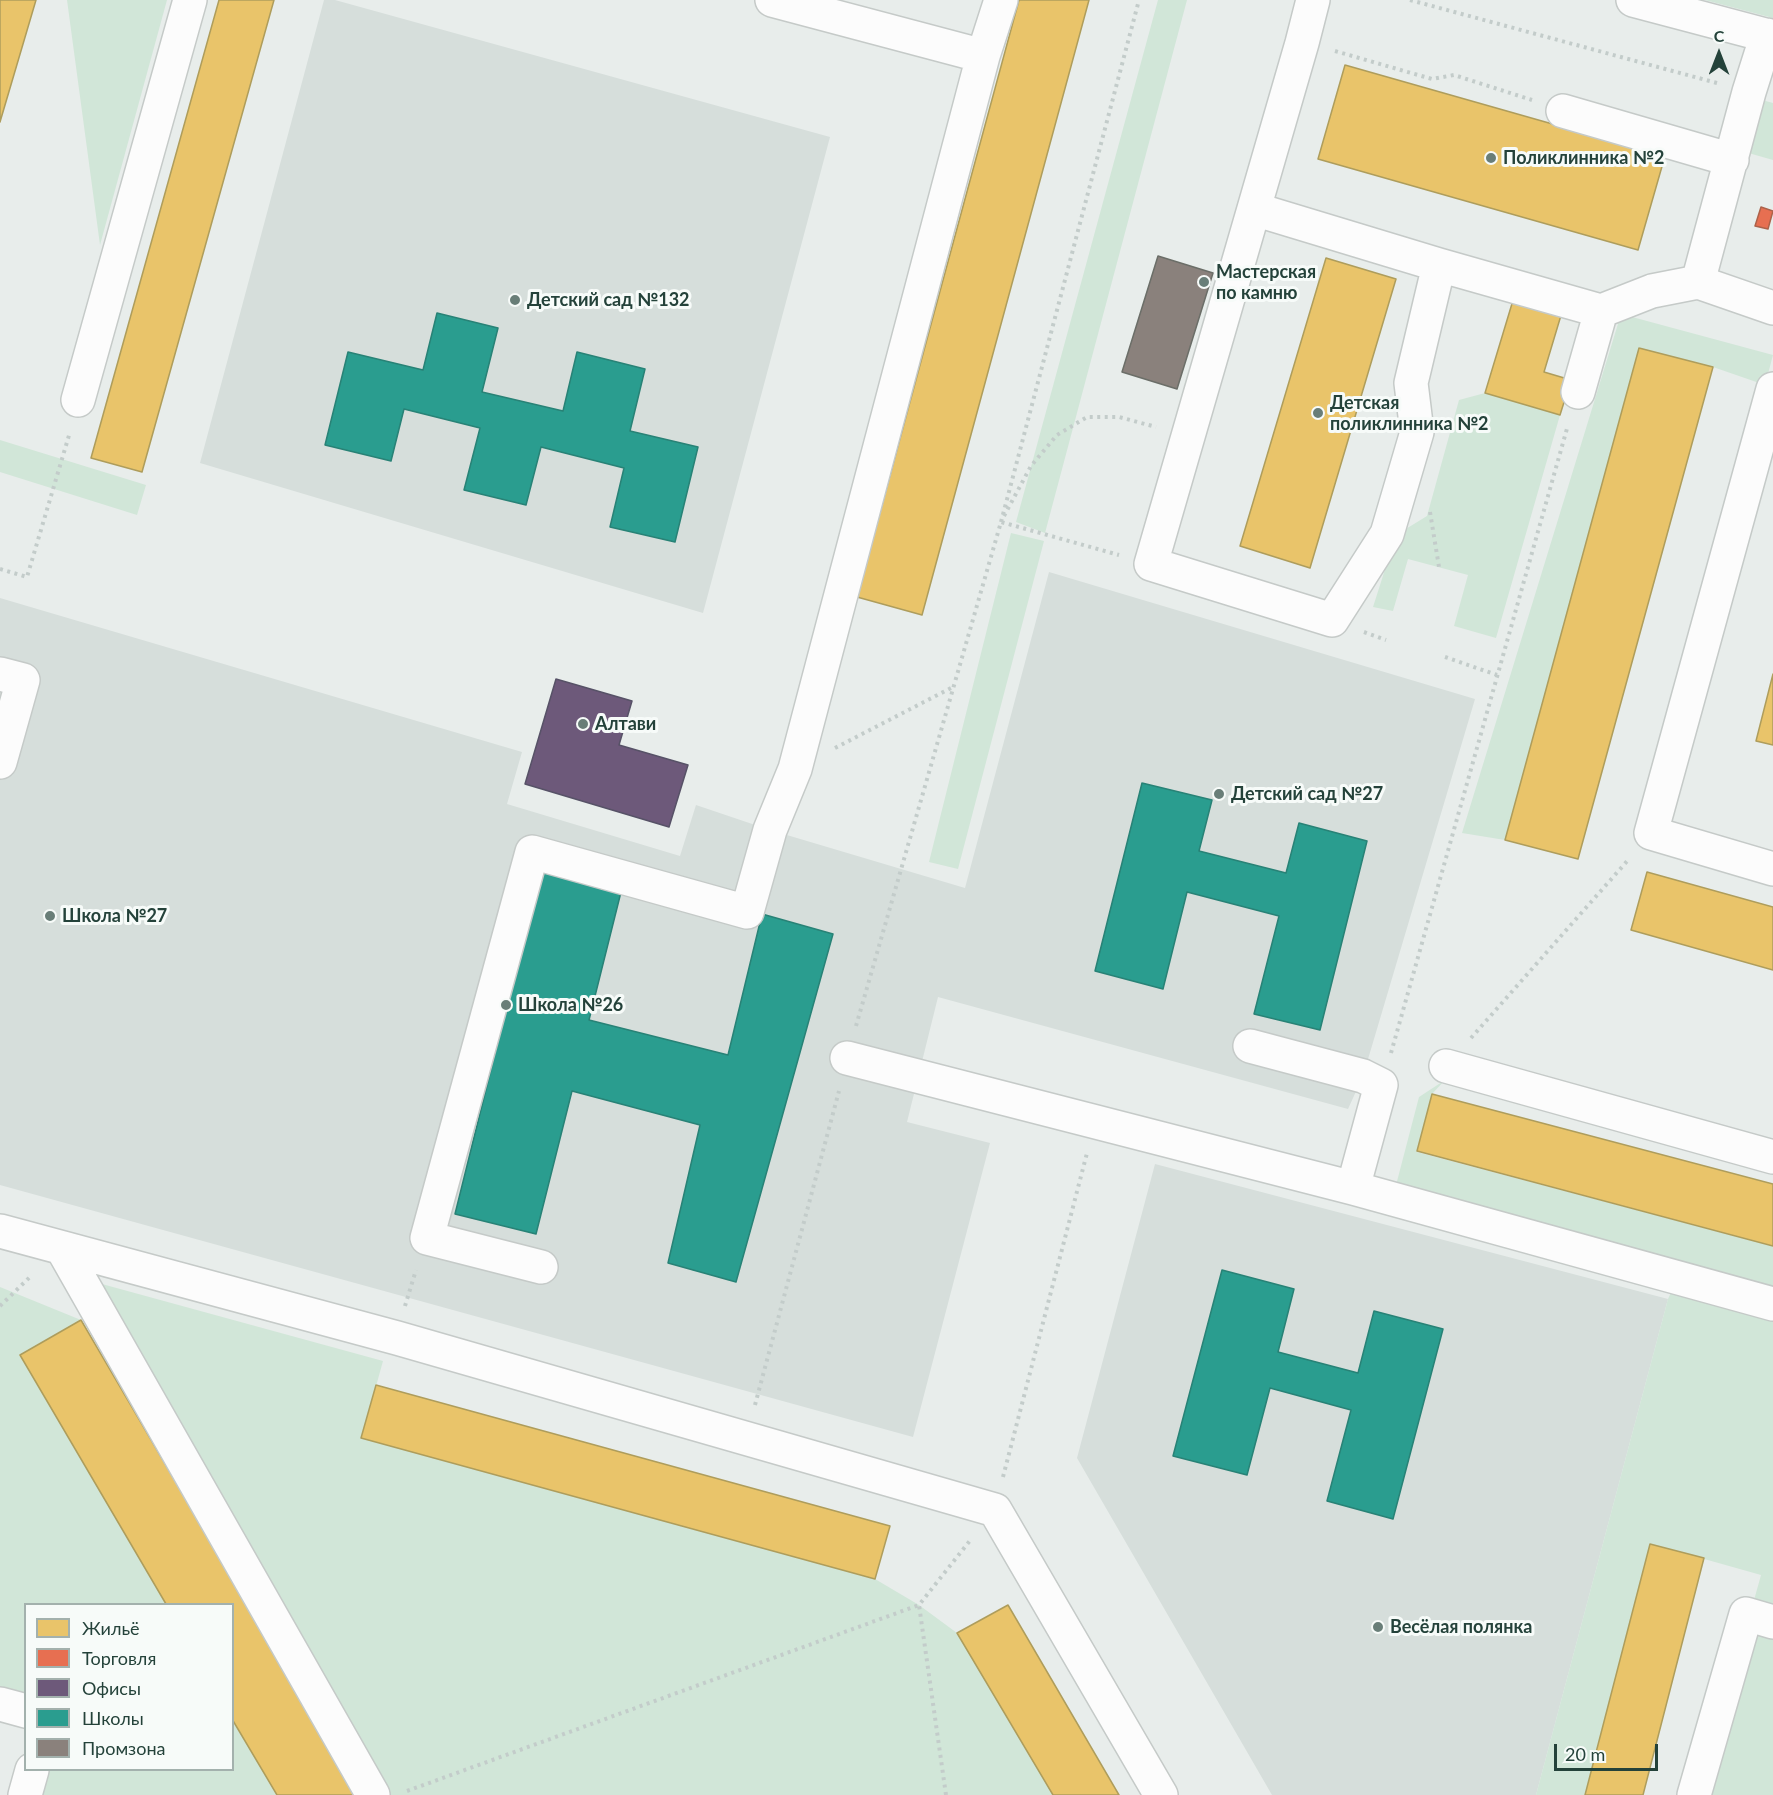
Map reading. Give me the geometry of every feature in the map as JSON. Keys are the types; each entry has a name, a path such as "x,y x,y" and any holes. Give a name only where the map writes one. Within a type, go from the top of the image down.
{"street":[{"path":"78,400 190,0"},
{"path":"772,0 983,56"},
{"path":"541,1267 427,1238 532,852 747,912 770,830 795,769 983,56 1001,0"},
{"path":"1313,0 1152,564 1332,620 1387,534 1417,432 1411,383 1439,265"},
{"path":"1633,0 1770,36 1749,92 1698,282"},
{"path":"1563,111 1732,160"},
{"path":"1254,209 1601,311 1652,291 1698,282 1773,308"},
{"path":"1578,392 1601,311"},
{"path":"1773,389 1651,833 1773,869"},
{"path":"0,674 23,680 0,762"},
{"path":"1250,1046 1363,1076 1382,1085 1353,1188"},
{"path":"847,1058 1353,1188 1773,1304"},
{"path":"1446,1066 1773,1157"},
{"path":"0,1231 397,1338 995,1510 1161,1795"},
{"path":"62,1248 373,1795"},
{"path":"1695,1795 1746,1614 1773,1622"},
{"path":"0,1704 24,1710"},
{"path":"25,1795 32,1771"}],"path":[{"path":"746,1438 847,1058 1001,522 1138,0"},
{"path":"1410,0 1749,92"},
{"path":"1358,56 1432,79 1454,75 1563,111"},
{"path":"1382,1085 1578,392"},
{"path":"1001,522 1031,466 1057,435 1087,417 1119,417 1187,435"},
{"path":"0,569 27,577 70,432"},
{"path":"1001,522 1152,564"},
{"path":"1445,657 1497,675"},
{"path":"795,769 952,688"},
{"path":"1446,1066 1651,833"},
{"path":"397,1795 919,1605 995,1510 1095,1120"},
{"path":"397,1338 407,1296 427,1238"},
{"path":"919,1605 946,1795"}],"shaded area":[{"name":"Детский сад №132","path":"324,0 335,0 830,137 703,613 200,463"},
{"name":"Школа №26","path":"1049,572 1475,699 1363,1076 1348,1109 938,997 907,1122 990,1143 913,1437 0,1185 0,598 522,752 507,804 680,856 696,805 770,830 965,888"},
{"name":"Весёлая полянка","path":"1155,1164 1668,1299 1536,1795 1272,1795 1077,1458"}],"green space":[{"path":"67,0 167,0 100,245"},
{"path":"1158,0 1187,0 1045,533 1016,522"},
{"path":"1705,0 1773,0 1773,18"},
{"path":"1751,97 1773,103 1773,160 1738,150"},
{"path":"1621,314 1773,355 1765,385 1713,367 1639,348 1505,840 1462,833"},
{"path":"1485,393 1560,415 1496,638 1454,626 1468,575 1408,559 1393,611 1373,607 1396,535 1427,516 1459,400"},
{"path":"0,440 146,485 137,515 0,472"},
{"path":"1011,533 1044,541 958,869 929,862"},
{"path":"1445,1080 1432,1094 1417,1152 1773,1246 1773,1290 1395,1189 1419,1097"},
{"path":"80,1278 383,1361 362,1437 875,1579 919,1605 957,1633 1053,1795 373,1795"},
{"path":"1674,1286 1773,1312 1773,1795 1700,1795 1761,1575 1651,1544 1585,1795 1536,1795 1668,1299"},
{"path":"0,1287 81,1320 21,1355 165,1603 24,1603 24,1711 0,1704"},
{"path":"234,1721 277,1795 25,1795 32,1771 234,1771"}],"building: Жильё":[{"path":"0,0 36,0 0,122"},
{"path":"219,0 274,0 142,472 91,458"},
{"path":"1019,0 1089,0 922,615 857,597"},
{"name":"Поликлинника №2","path":"1345,65 1665,156 1638,250 1318,159"},
{"name":"Детская поликлинника №2","path":"1326,258 1396,279 1310,568 1240,546"},
{"path":"1514,297 1562,312 1544,372 1571,380 1560,415 1485,393"},
{"path":"1639,348 1713,367 1578,859 1505,840"},
{"path":"1773,674 1773,745 1756,741"},
{"path":"1647,872 1773,907 1773,970 1631,930"},
{"path":"1432,1094 1773,1184 1773,1246 1417,1151"},
{"path":"81,1320 359,1795 277,1795 234,1722 234,1603 165,1603 20,1355"},
{"path":"376,1385 890,1526 875,1579 361,1438"},
{"path":"1650,1544 1704,1558 1643,1795 1585,1795"},
{"path":"1008,1605 1119,1795 1053,1795 957,1633"}],"building: Торговля":[{"path":"1761,207 1773,211 1768,229 1755,226"}],"building: Офисы":[{"path":"556,679 632,701 619,745 688,765 669,827 525,784"}],"building: Школы":[{"path":"437,313 498,328 482,392 563,411 577,352 645,369 630,431 698,447 675,542 610,527 624,468 541,447 526,505 464,490 480,428 404,409 391,461 325,445 348,352 423,370"},
{"path":"1142,783 1212,800 1199,851 1286,873 1299,823 1367,841 1320,1030 1254,1014 1279,916 1187,892 1163,989 1095,971"},
{"path":"542,864 623,884 589,1020 728,1055 762,914 833,934 736,1282 668,1263 700,1125 572,1091 536,1234 455,1214"},
{"path":"1222,1270 1294,1289 1278,1352 1358,1373 1374,1311 1443,1329 1393,1519 1327,1501 1351,1410 1270,1388 1247,1475 1173,1456"}],"building: Промзона":[{"path":"1158,256 1213,273 1177,389 1122,372"}],"place":[{"name":"Поликлинника №2","path":"1491,158"},
{"name":"Мастерская по камню","path":"1204,282"},
{"name":"Детский сад №132","path":"515,300"},
{"name":"Детская поликлинника №2","path":"1318,413"},
{"name":"Алтави","path":"583,724"},
{"name":"Детский сад №27","path":"1219,794"},
{"name":"Школа №27","path":"50,916"},
{"name":"Школа №26","path":"506,1005"},
{"name":"Весёлая полянка","path":"1378,1627"}]}
